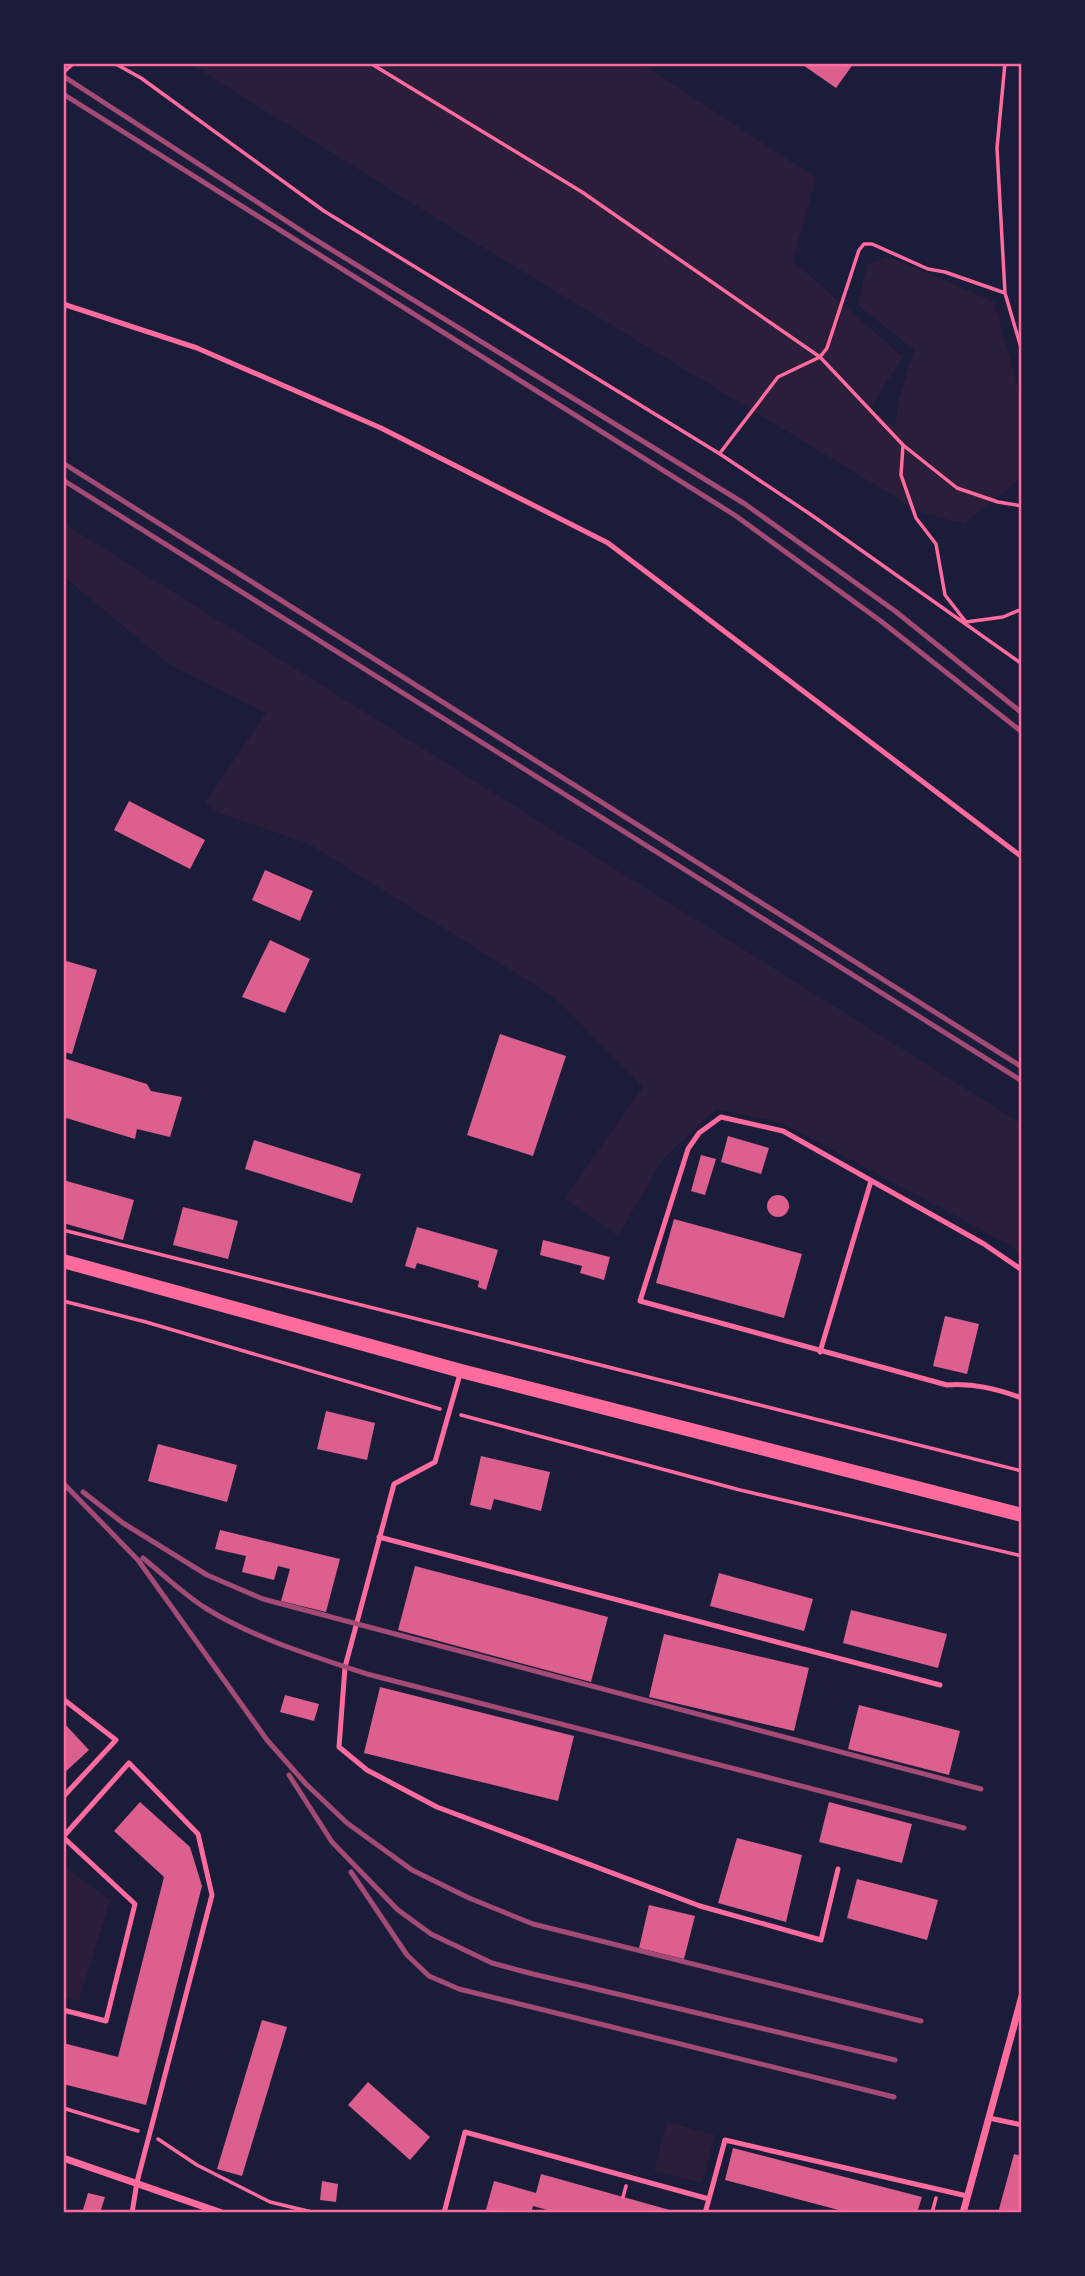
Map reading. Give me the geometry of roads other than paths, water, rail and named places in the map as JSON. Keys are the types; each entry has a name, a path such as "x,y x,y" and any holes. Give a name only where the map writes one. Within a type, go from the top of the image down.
{"main road":[{"path":"63,1261 461,1371 1022,1515"}],"street":[{"path":"963,2213 1022,1996"},
{"path":"63,2158 222,2213"}],"lane":[{"path":"63,304 197,348 382,428 608,543 1022,857"},
{"path":"1022,1270 984,1244 783,1131 721,1117 699,1132 688,1149 640,1301 947,1385 964,1383 993,1388 1022,1398"},
{"path":"820,1352 871,1181"},
{"path":"461,1371 435,1462 394,1484 345,1667 339,1747 367,1770 437,1807 700,1906 821,1940 838,1869"},
{"path":"379,1537 940,1685"},
{"path":"63,1699 116,1740 63,1797"},
{"path":"63,2010 106,2021 135,1904 63,1837 129,1763 198,1834 212,1895 137,2182 132,2213"},
{"path":"989,2118 1022,2125"},
{"path":"444,2213 465,2132 709,2199"},
{"path":"705,2213 725,2140 967,2196"}],"railway":[{"path":"63,76 311,237 745,504 895,611 1022,713"},
{"path":"63,94 736,516 882,622 1022,732"},
{"path":"63,463 1022,1067"},
{"path":"63,480 1022,1081"},
{"path":"63,1483 138,1560 267,1740 306,1784 347,1823 412,1870 469,1898 533,1924 921,2021"},
{"path":"83,1492 123,1523 207,1575 263,1599 981,1789"},
{"path":"143,1558 190,1598 226,1620 285,1646 367,1674 964,1828"},
{"path":"289,1775 332,1842 398,1910 431,1934 492,1963 895,2060"},
{"path":"351,1872 407,1955 429,1976 459,1989 894,2097"}]}
